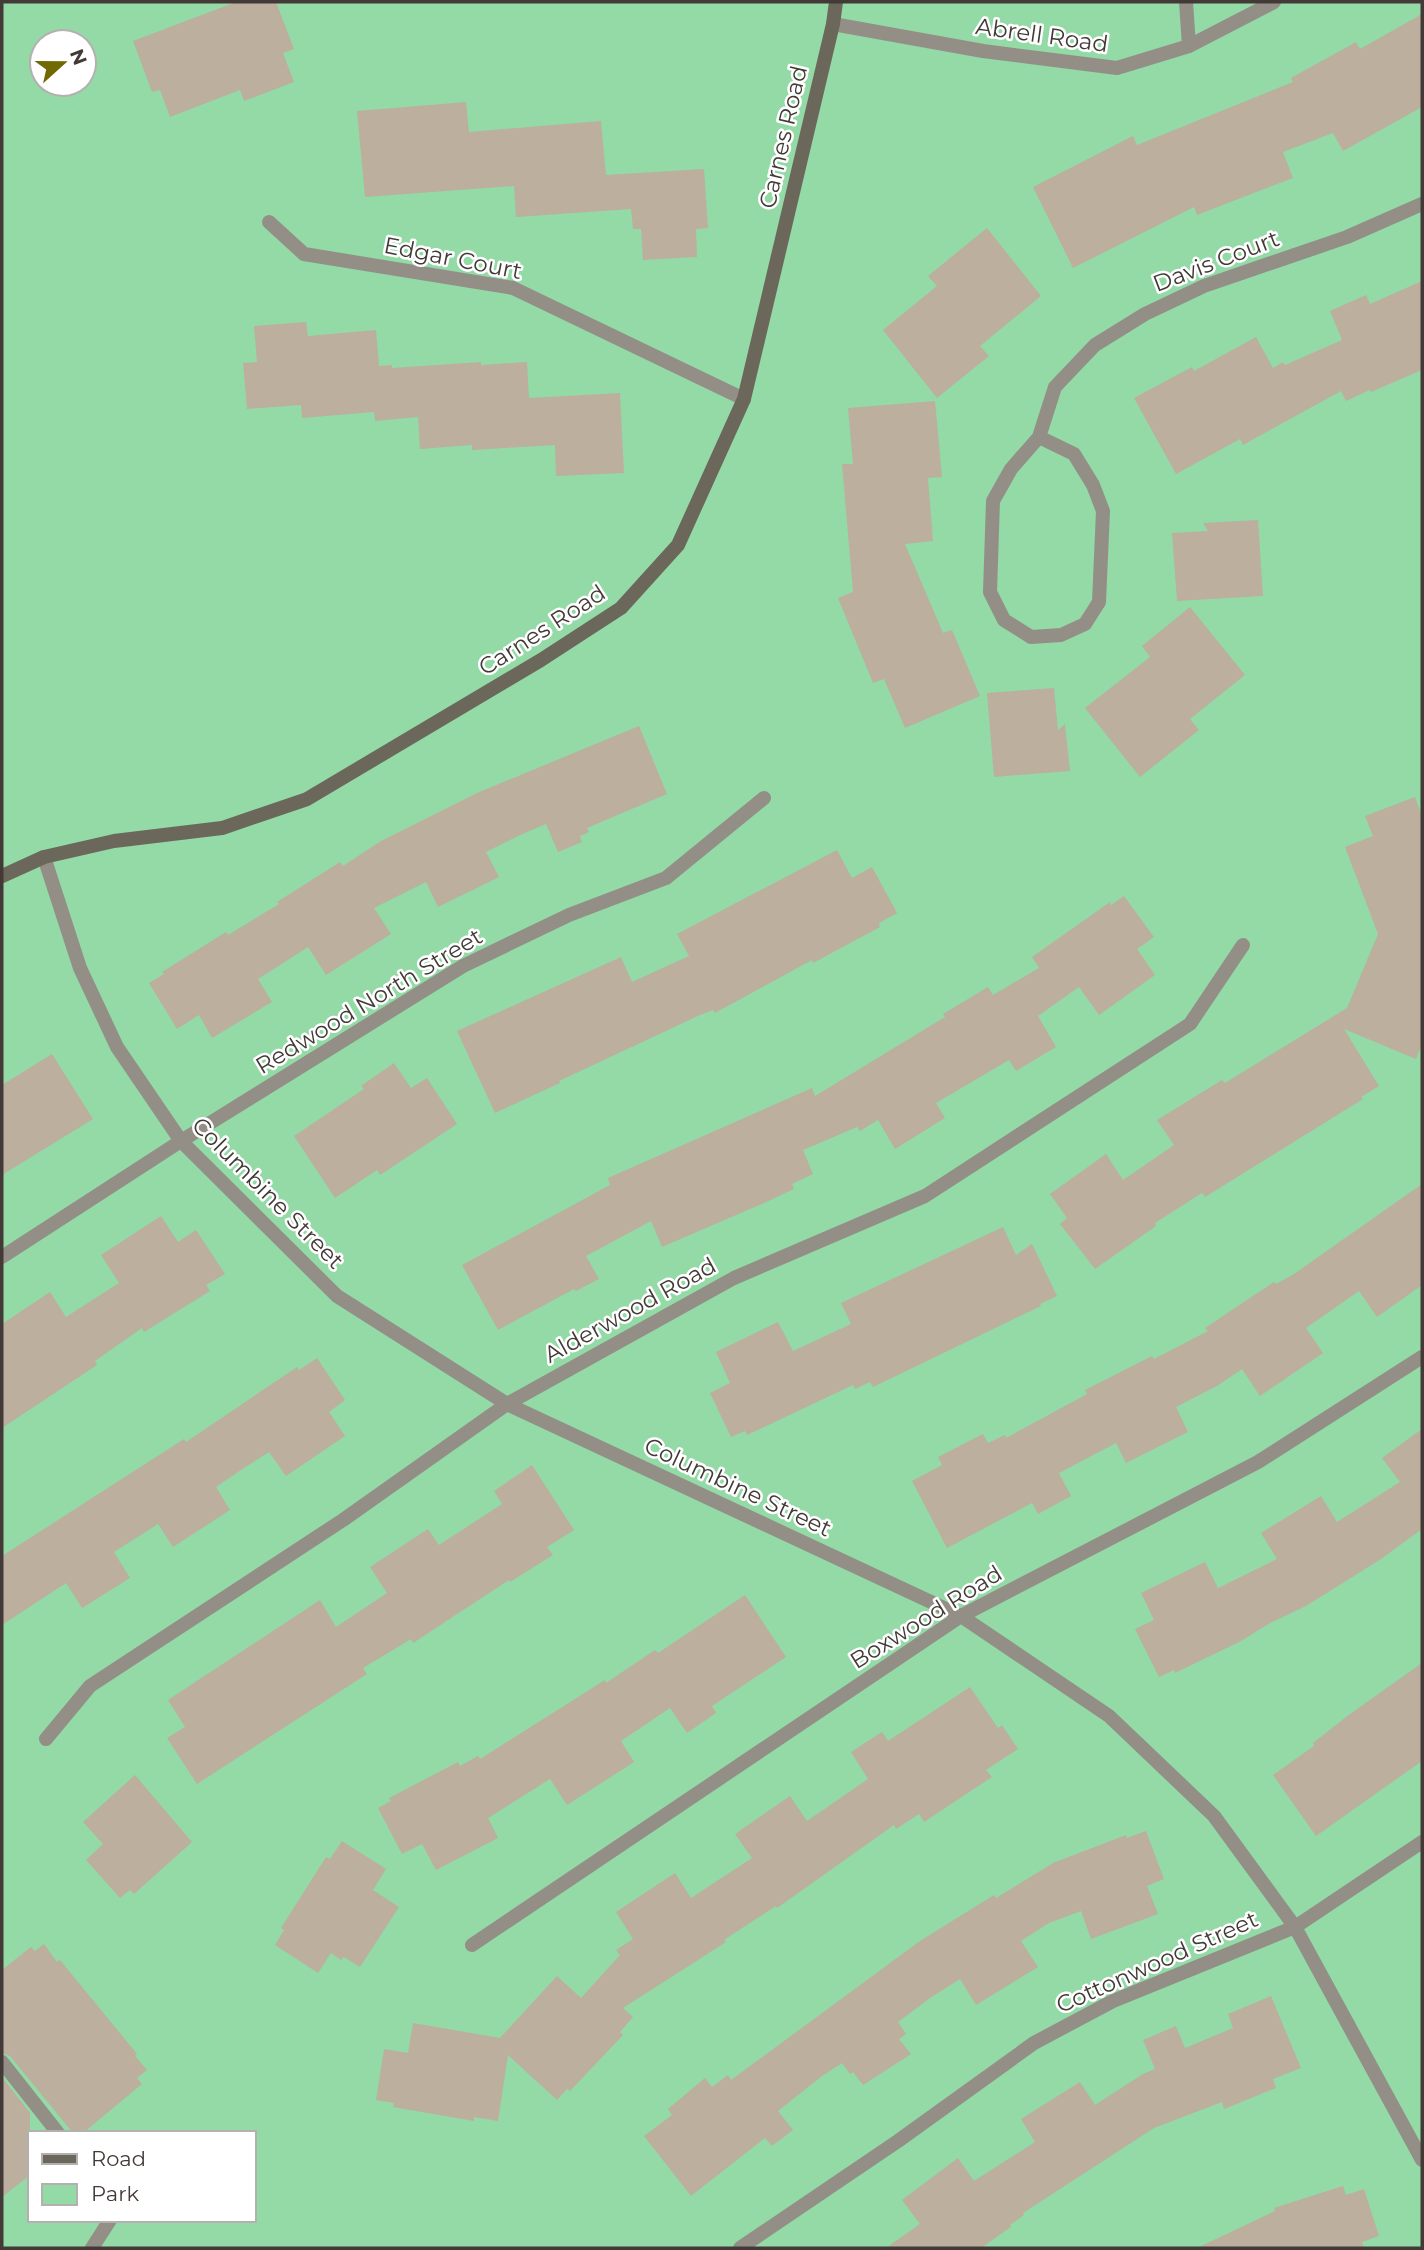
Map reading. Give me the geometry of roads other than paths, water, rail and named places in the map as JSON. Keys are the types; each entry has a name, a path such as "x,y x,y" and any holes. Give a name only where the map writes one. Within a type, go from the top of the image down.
{"street":[{"name":"Carnes Road","path":"2,876 44,857 114,841 222,828 307,799 541,660 621,608 678,545 744,399 834,24 836,2"},
{"path":"1186,2 1189,46"},
{"name":"Abrell Road","path":"834,24 983,51 1117,68 1189,46 1274,2"},
{"name":"Davis Court","path":"1039,437 1074,454 1093,485 1102,511 1099,601 1085,624 1061,635 1031,637 1004,620 990,592 993,501 1011,469 1039,437 1055,387 1095,345 1145,314 1204,286 1347,237 1422,204"},
{"name":"Edgar Court","path":"269,222 304,254 513,288 744,399"},
{"name":"Redwood North Street","path":"2,1257 181,1141 463,967 569,915 666,878 764,798"},
{"name":"Columbine Street","path":"44,857 80,968 117,1047 181,1141 337,1296 507,1404 961,1616 1109,1716 1214,1816 1295,1927 1422,2160"},
{"name":"Alderwood Road","path":"46,1740 90,1685 344,1520 507,1404 734,1278 925,1196 1190,1024 1243,945"},
{"name":"Boxwood Road","path":"472,1945 961,1616 1258,1462 1422,1357"},
{"name":"Cottonwood Street","path":"740,2248 898,2141 1034,2043 1113,2001 1295,1927 1422,1842"},
{"path":"2,2062 56,2131"},
{"path":"92,2248 109,2222"}]}
